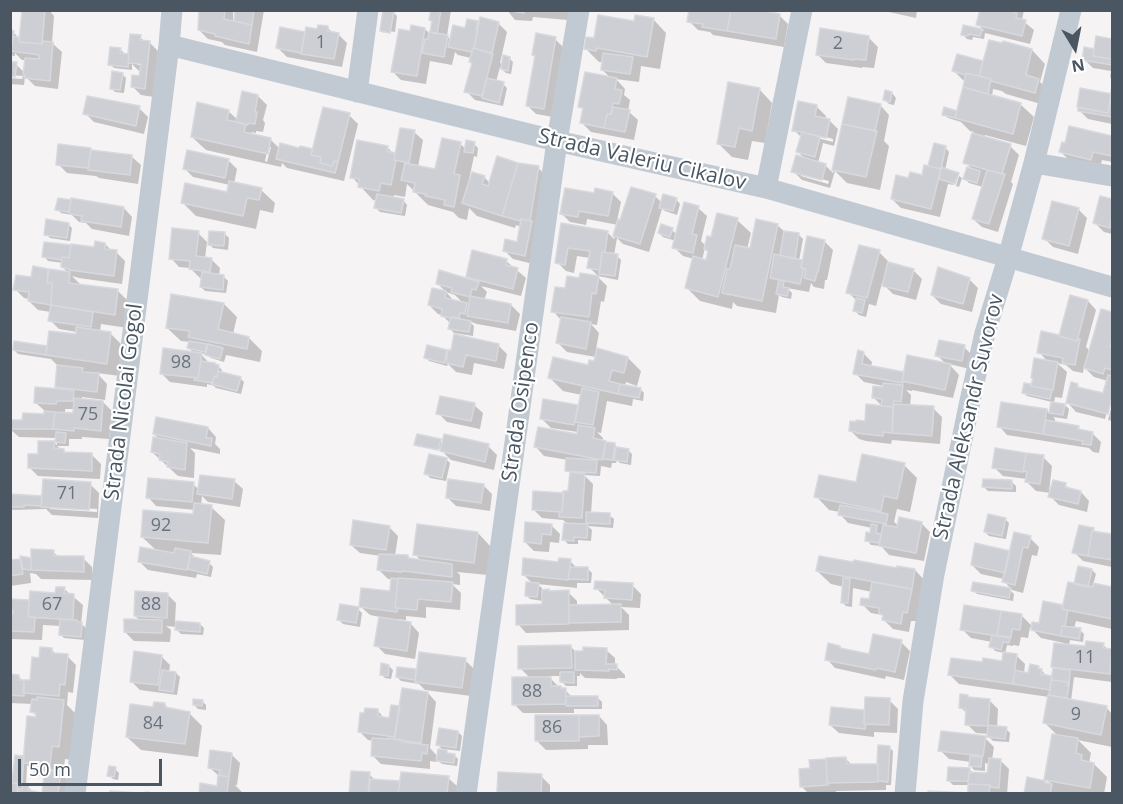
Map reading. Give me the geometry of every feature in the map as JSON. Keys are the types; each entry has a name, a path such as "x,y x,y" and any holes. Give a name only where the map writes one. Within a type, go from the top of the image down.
{"street":[{"name":"Strada Nicolai Gogol","path":"75,794 172,10"},
{"path":"357,92 369,10"},
{"name":"Strada Osipenco","path":"466,794 557,141 579,10"},
{"path":"766,188 802,10"},
{"name":"Strada Aleksandr Suvorov","path":"905,794 913,701 934,574 985,333 1034,164 1071,10"},
{"name":"Strada Valeriu Cikalov","path":"169,45 557,141 766,188 1113,287"},
{"path":"1034,164 1113,176"}],"building":[{"path":"22,10 45,10 42,44 19,42"},
{"path":"199,10 225,10 224,19 252,25 249,44 198,30"},
{"path":"235,10 254,10 252,25 234,21"},
{"path":"383,10 394,11 390,33 380,31"},
{"path":"431,10 441,10 437,34 430,32"},
{"path":"505,10 524,10 524,13"},
{"path":"689,10 731,10 727,31 687,22"},
{"path":"731,10 759,10 780,14 776,39 727,31"},
{"path":"980,10 1013,10 1017,13 1016,18 1026,20 1022,36 976,25"},
{"path":"598,15 634,21 635,15 654,18 647,57 597,48 596,51 584,49 586,37 594,38"},
{"path":"480,17 499,22 492,53 474,48"},
{"path":"467,19 478,21 474,48 471,52 448,47 453,25 465,28"},
{"path":"318,25 328,26 328,31 339,33 334,59 301,54 306,27 317,29"},
{"path":"411,25 425,28 417,76 391,72 399,29 410,31"},
{"path":"963,25 982,29 980,36 961,35"},
{"path":"280,27 305,32 301,53 276,48"},
{"path":"820,28 869,36 866,60 816,55"},
{"path":"10,30 14,31 11,53 10,53"},
{"path":"429,32 448,35 444,57 422,53"},
{"path":"536,33 556,37 544,109 526,106 535,56 532,55"},
{"path":"130,34 141,35 140,40 150,41 145,89 131,87 132,75 139,76 141,64 128,63"},
{"path":"1096,36 1112,39 1112,59 1093,56"},
{"path":"13,37 19,37 19,42 42,44 43,41 53,42 50,81 24,78 25,58 39,59 39,55 11,51"},
{"path":"989,40 1002,43 1003,41 1032,49 1026,75 1039,79 1035,93 979,76"},
{"path":"110,47 121,48 120,53 129,54 128,67 108,65"},
{"path":"1084,47 1094,49 1093,56 1112,59 1112,65 1082,60"},
{"path":"473,48 493,54 482,96 464,92 472,63 469,62"},
{"path":"603,53 633,57 630,74 601,70"},
{"path":"957,54 983,61 979,76 952,71"},
{"path":"503,55 510,57 508,71 501,69"},
{"path":"10,62 17,62 15,77 10,76"},
{"path":"112,71 123,73 120,90 110,89"},
{"path":"585,72 617,78 615,89 622,90 619,104 613,103 611,114 607,114 604,128 580,123 583,108 578,107"},
{"path":"966,73 991,79 988,94 963,87"},
{"path":"487,78 504,82 499,103 482,98"},
{"path":"728,82 760,88 752,131 739,128 735,147 717,144"},
{"path":"1112,86 1112,117 1078,111 1078,107 1108,113"},
{"path":"963,87 1021,103 1013,134 955,118"},
{"path":"1080,88 1112,94 1108,113 1077,107"},
{"path":"885,90 892,92 890,102 883,100"},
{"path":"242,91 258,95 255,124 236,122"},
{"path":"87,96 140,106 136,126 83,114"},
{"path":"848,97 881,104 875,131 842,124"},
{"path":"798,101 817,105 815,116 830,119 826,138 792,131"},
{"path":"197,102 229,110 227,120 246,124 244,132 271,138 268,154 191,137"},
{"path":"323,107 350,113 338,162 334,161 332,166 320,163 321,157 311,155"},
{"path":"613,107 630,110 625,132 604,128 607,114 611,114"},
{"path":"944,107 957,111 955,118 942,115"},
{"path":"842,124 877,131 866,177 832,170"},
{"path":"1069,126 1112,136 1112,156 1093,152 1091,160 1059,152 1062,142 1065,143"},
{"path":"400,128 415,130 409,163 394,160"},
{"path":"802,132 820,137 815,157 796,152"},
{"path":"972,133 1011,144 1002,174 963,163"},
{"path":"442,138 461,142 454,174 460,175 454,207 444,205 445,200 413,192 415,183 401,180 405,163 435,169"},
{"path":"357,140 388,146 387,151 395,153 394,160 396,160 391,185 381,183 379,191 358,187 359,179 350,178"},
{"path":"466,140 475,142 473,153 464,152"},
{"path":"280,143 313,149 311,155 321,157 320,163 332,166 334,161 338,162 335,173 276,159"},
{"path":"934,143 946,146 941,169 928,166"},
{"path":"58,144 91,148 88,168 56,165"},
{"path":"91,150 132,155 130,175 88,170"},
{"path":"187,150 229,159 225,178 183,169"},
{"path":"796,155 826,164 822,180 791,172"},
{"path":"497,156 518,163 502,216 462,203 472,172 485,176 482,184 488,186"},
{"path":"518,163 539,166 530,221 502,216"},
{"path":"924,165 941,169 931,209 891,199 896,175 908,178 910,172 922,175"},
{"path":"941,167 959,173 955,184 939,179"},
{"path":"967,167 980,171 977,183 963,179"},
{"path":"987,170 1005,174 989,224 972,219"},
{"path":"229,181 262,188 259,200 247,198 243,216 181,203 185,183 227,192"},
{"path":"631,187 656,194 640,244 613,236"},
{"path":"565,188 594,193 595,188 613,192 608,216 579,211 578,217 560,214"},
{"path":"377,194 404,199 401,213 374,208"},
{"path":"663,194 677,198 673,211 659,208"},
{"path":"1100,196 1112,199 1110,228 1093,223"},
{"path":"58,198 71,200 69,212 55,210"},
{"path":"71,198 124,207 121,227 81,221 82,216 69,214"},
{"path":"1052,201 1079,208 1069,246 1042,239"},
{"path":"684,202 699,206 692,234 697,235 693,253 672,248"},
{"path":"717,213 738,218 718,297 685,288 693,256 706,260 708,251 704,249 707,236 711,237"},
{"path":"46,219 69,223 67,238 44,235"},
{"path":"521,219 532,221 525,256 503,251 505,239 517,242"},
{"path":"756,219 778,224 762,301 722,293 735,245 750,248"},
{"path":"561,223 608,231 600,270 587,268 590,251 568,248 565,265 555,263"},
{"path":"661,224 673,228 670,237 658,233"},
{"path":"172,228 199,231 196,256 212,258 210,272 189,269 190,261 169,259"},
{"path":"209,231 225,232 224,246 208,245"},
{"path":"784,231 799,233 795,259 780,255"},
{"path":"807,236 825,240 815,281 804,278 806,269 801,268"},
{"path":"95,241 105,243 105,249 117,250 114,276 61,267 62,257 69,258 71,244 94,247"},
{"path":"44,242 71,245 69,258 62,257 62,260 42,257"},
{"path":"859,245 880,250 867,298 846,293"},
{"path":"472,250 507,259 506,265 518,268 513,289 466,277"},
{"path":"602,252 618,254 615,276 599,274"},
{"path":"774,254 802,260 801,268 804,268 800,284 770,278"},
{"path":"888,262 914,269 908,292 882,286"},
{"path":"33,266 48,269 47,283 52,283 51,305 28,301 29,292 13,290 16,275 31,277"},
{"path":"938,267 970,278 963,304 931,295"},
{"path":"49,269 70,272 69,283 118,289 115,315 51,305 52,283 47,283"},
{"path":"439,270 479,282 476,290 472,289 470,297 451,292 452,288 436,284"},
{"path":"202,272 224,275 223,290 200,287"},
{"path":"580,273 599,276 596,294 592,293 589,317 551,312 555,287 565,288 567,276 579,278"},
{"path":"779,280 784,281 783,287 789,288 787,296 776,294"},
{"path":"432,288 446,291 445,298 467,303 465,314 460,313 459,318 441,316 442,309 428,305"},
{"path":"171,294 224,303 218,329 249,337 247,349 188,337 190,331 166,328"},
{"path":"1070,295 1088,300 1077,341 1059,336"},
{"path":"470,296 511,304 508,323 467,316"},
{"path":"856,298 865,300 862,313 853,311"},
{"path":"51,305 93,312 91,327 48,321"},
{"path":"1101,309 1112,312 1110,347 1112,348 1112,370 1105,368 1103,374 1084,368"},
{"path":"451,317 471,321 469,332 448,329"},
{"path":"561,317 591,322 586,349 556,343"},
{"path":"76,327 111,332 107,364 46,355 49,331 76,334"},
{"path":"1041,331 1077,341 1080,339 1075,365 1062,363 1063,358 1037,353"},
{"path":"454,334 499,344 496,361 466,355 463,367 446,363"},
{"path":"939,340 965,345 962,361 935,356"},
{"path":"14,341 47,346 46,355 13,350"},
{"path":"189,341 207,344 205,352 187,348"},
{"path":"208,344 223,348 220,359 205,355"},
{"path":"427,345 447,350 444,363 424,358"},
{"path":"163,348 202,353 198,378 160,374"},
{"path":"597,348 628,357 624,373 612,370 609,381 620,384 618,394 548,378 553,357 588,365 589,360 594,361"},
{"path":"858,350 864,352 862,364 904,372 902,381 904,382 853,374"},
{"path":"907,355 951,364 945,390 902,381"},
{"path":"1034,358 1058,362 1053,390 1031,386"},
{"path":"201,361 219,365 217,377 214,376 213,383 194,380 198,378"},
{"path":"57,365 83,368 82,372 99,373 97,392 55,387"},
{"path":"218,371 241,377 237,391 211,384 214,376 217,377"},
{"path":"1108,375 1112,376 1112,397 1108,414 1066,403 1071,382 1078,384 1077,387 1103,393"},
{"path":"883,383 903,385 901,402 894,401 893,407 881,406 882,399 872,398 873,386 883,387"},
{"path":"1024,383 1052,390 1050,399 1022,393"},
{"path":"620,384 641,388 639,398 618,394"},
{"path":"35,387 74,390 73,401 57,401 56,404 34,403"},
{"path":"582,388 599,392 593,425 575,422"},
{"path":"440,396 475,403 471,421 436,414"},
{"path":"74,398 103,401 101,431 74,428 74,431 53,429 55,412 73,413"},
{"path":"543,399 578,405 574,425 540,419"},
{"path":"1001,402 1047,409 1043,434 997,427"},
{"path":"1051,402 1065,404 1063,415 1049,413"},
{"path":"866,404 893,407 892,433 883,432 883,436 849,431 850,421 865,421"},
{"path":"894,404 934,406 932,436 892,433"},
{"path":"44,411 55,412 53,429 10,429 10,420 22,420 23,413 44,414"},
{"path":"156,417 208,427 206,438 212,438 211,446 153,434"},
{"path":"1046,420 1079,426 1078,429 1093,432 1091,445 1082,444 1083,441 1043,434"},
{"path":"578,425 595,428 593,438 606,441 602,460 534,447 538,427 577,434"},
{"path":"56,432 66,433 65,443 55,442"},
{"path":"417,434 441,439 438,450 414,445"},
{"path":"444,434 489,444 485,462 440,451"},
{"path":"153,437 187,443 185,470 167,467 168,462 159,460 160,454 151,452"},
{"path":"38,441 55,441 54,448 64,449 64,452 92,453 92,471 28,468 28,454 38,454"},
{"path":"606,442 615,443 613,460 603,459"},
{"path":"616,447 629,449 627,462 614,460"},
{"path":"995,448 1026,453 1023,472 992,468"},
{"path":"1026,453 1044,455 1040,484 1025,482 1027,472 1023,471"},
{"path":"429,454 447,458 442,478 424,474"},
{"path":"862,454 905,463 897,499 884,496 881,511 814,497 819,475 856,482"},
{"path":"566,458 597,460 596,473 565,471"},
{"path":"570,472 585,474 582,518 559,517 559,512 562,512 563,491 568,491"},
{"path":"200,475 235,479 232,499 197,494"},
{"path":"148,478 194,482 192,502 146,498"},
{"path":"43,479 91,482 89,510 41,507"},
{"path":"448,479 484,484 481,503 446,498"},
{"path":"983,479 1012,480 1012,489 982,487"},
{"path":"1053,480 1066,483 1065,487 1081,491 1078,504 1048,497"},
{"path":"533,491 564,493 562,512 532,510"},
{"path":"10,494 42,496 41,506 10,507"},
{"path":"194,503 212,505 208,543 141,537 143,510 193,514"},
{"path":"840,505 888,514 886,524 838,515"},
{"path":"586,512 610,513 610,524 586,523"},
{"path":"988,514 1006,518 1002,536 984,532"},
{"path":"899,517 922,522 916,553 879,546 883,525 897,527"},
{"path":"353,520 390,526 386,550 350,545"},
{"path":"525,522 552,524 551,535 542,534 541,544 524,542"},
{"path":"564,523 588,524 587,538 574,537 574,541 562,540"},
{"path":"417,524 478,532 474,563 413,555"},
{"path":"871,524 877,525 876,533 881,534 879,543 865,541 866,532 870,533"},
{"path":"1079,525 1094,528 1088,556 1072,553"},
{"path":"1092,531 1112,534 1112,560 1088,556"},
{"path":"1014,532 1031,536 1028,548 1023,547 1015,585 1002,582"},
{"path":"975,543 1010,551 1005,573 971,565"},
{"path":"140,547 174,553 175,548 191,551 187,570 138,562"},
{"path":"31,549 54,550 54,556 84,556 84,572 31,570"},
{"path":"379,554 408,555 408,558 452,564 452,577 377,570"},
{"path":"20,556 31,558 31,570 23,569"},
{"path":"190,556 210,561 207,574 188,569"},
{"path":"819,556 915,569 912,589 816,571"},
{"path":"523,558 558,562 559,558 571,559 568,580 522,575"},
{"path":"20,559 23,574 10,576 10,560"},
{"path":"1078,566 1092,569 1088,587 1074,584"},
{"path":"570,567 588,567 588,580 568,579"},
{"path":"391,578 398,579 395,608 398,608 397,612 359,607 361,588 390,591"},
{"path":"398,578 453,582 451,602 418,599 417,610 395,608"},
{"path":"843,578 850,579 848,603 841,603"},
{"path":"595,581 633,583 632,600 604,598 605,590 594,589"},
{"path":"526,582 539,583 537,597 525,596"},
{"path":"872,582 912,589 907,613 903,612 901,624 882,620 883,615 879,614 879,608 860,605 861,598 869,599"},
{"path":"973,582 1011,588 1009,598 971,591"},
{"path":"1068,582 1093,587 1093,583 1112,587 1112,619 1062,609"},
{"path":"56,587 65,587 64,593 74,594 73,620 28,617 30,591 55,593"},
{"path":"549,589 549,591 569,590 569,624 516,625 516,605 542,604 542,590"},
{"path":"135,591 168,593 167,618 134,616"},
{"path":"10,599 29,600 28,617 35,617 34,632 10,631 10,613 13,614 13,610 10,610"},
{"path":"1043,601 1063,605 1062,609 1068,610 1061,636 1031,630 1032,622 1039,623"},
{"path":"340,604 359,607 356,623 337,620"},
{"path":"621,604 621,622 569,623 569,605"},
{"path":"964,605 1001,611 997,636 960,630"},
{"path":"1001,611 1022,614 1020,630 1012,629 1011,638 997,636"},
{"path":"379,617 411,622 407,651 374,646"},
{"path":"60,619 82,622 81,637 59,635"},
{"path":"124,619 162,620 162,633 124,632"},
{"path":"176,621 200,623 200,632 175,630"},
{"path":"1062,626 1081,628 1079,639 1061,636"},
{"path":"873,634 902,640 895,672 825,660 828,643 869,654"},
{"path":"992,635 1010,637 1009,643 1003,642 1001,650 989,647"},
{"path":"1086,641 1104,643 1103,648 1112,649 1110,674 1051,667 1054,643 1085,646"},
{"path":"571,645 572,668 518,669 518,646"},
{"path":"40,647 52,648 52,653 68,654 65,685 60,684 59,696 23,693 24,680 30,680 32,657 39,658"},
{"path":"583,647 607,648 606,664 617,664 617,670 575,670 575,651 583,651"},
{"path":"134,651 162,655 158,685 130,682"},
{"path":"419,652 466,658 462,688 415,682"},
{"path":"1003,652 1017,654 1013,684 948,675 951,658 982,662 983,658 1002,661"},
{"path":"381,663 389,665 388,676 380,675"},
{"path":"1030,664 1039,666 1038,669 1042,669 1041,674 1052,676 1050,690 1013,684 1015,670 1028,673"},
{"path":"397,667 416,669 415,680 396,677"},
{"path":"1053,668 1070,670 1069,686 1067,686 1068,682 1051,680"},
{"path":"162,670 176,672 173,692 159,690"},
{"path":"560,672 574,672 574,683 560,682"},
{"path":"10,674 19,675 19,680 24,680 24,696 10,695"},
{"path":"512,677 551,677 551,686 566,688 566,704 512,705"},
{"path":"1051,680 1068,682 1067,698 1049,695"},
{"path":"402,688 428,692 421,743 394,739"},
{"path":"960,694 990,699 988,726 965,725 966,709 959,708"},
{"path":"1048,695 1107,706 1101,735 1043,723"},
{"path":"566,696 598,696 598,706 566,706"},
{"path":"37,697 64,700 59,747 52,746 50,765 23,763 27,716 36,717 36,713 30,712 32,699 37,700"},
{"path":"865,697 890,698 889,725 864,724"},
{"path":"193,699 203,700 202,706 193,705"},
{"path":"154,702 165,703 165,707 190,712 185,744 126,737 130,704 153,707"},
{"path":"391,705 400,706 395,737 358,732 360,713 364,713 365,708 378,709 378,716 389,718"},
{"path":"831,707 864,710 865,729 829,725"},
{"path":"535,715 579,715 579,741 535,741"},
{"path":"579,715 599,715 599,736 579,737"},
{"path":"988,725 1007,727 1005,739 987,737"},
{"path":"439,728 458,731 456,748 436,745"},
{"path":"941,731 986,736 983,756 938,751"},
{"path":"1052,734 1078,738 1076,753 1082,755 1081,760 1094,763 1090,788 1044,780"},
{"path":"372,738 388,738 428,745 427,754 422,753 421,761 371,756"},
{"path":"878,745 890,746 888,782 878,781"},
{"path":"438,749 455,754 454,763 436,761"},
{"path":"210,750 232,753 229,777 219,775 220,770 208,768"},
{"path":"15,755 24,756 22,784 12,783"},
{"path":"970,756 982,757 981,767 969,766"},
{"path":"846,757 847,764 878,764 878,782 827,783 826,758"},
{"path":"989,758 1001,759 999,788 990,787 990,785 968,784 969,772 987,773"},
{"path":"826,759 828,785 800,787 799,769 810,768 809,760"},
{"path":"109,766 116,767 114,777 107,776"},
{"path":"948,767 970,768 968,781 947,781"},
{"path":"45,769 61,771 58,794 18,794 23,784 29,785 28,790 42,793"},
{"path":"351,771 370,772 368,794 349,794"},
{"path":"401,772 449,776 447,794 398,794"},
{"path":"498,772 542,774 541,794 497,792"},
{"path":"218,775 229,777 227,794 199,794 200,783 217,786"},
{"path":"1027,777 1052,784 1050,794 1024,794"},
{"path":"370,779 400,781 398,794 369,794"},
{"path":"10,783 18,783 17,794 10,794"},
{"path":"968,784 990,785 989,794 928,794 928,791 968,793"},
{"path":"110,791 149,792 149,794 110,794"}]}
